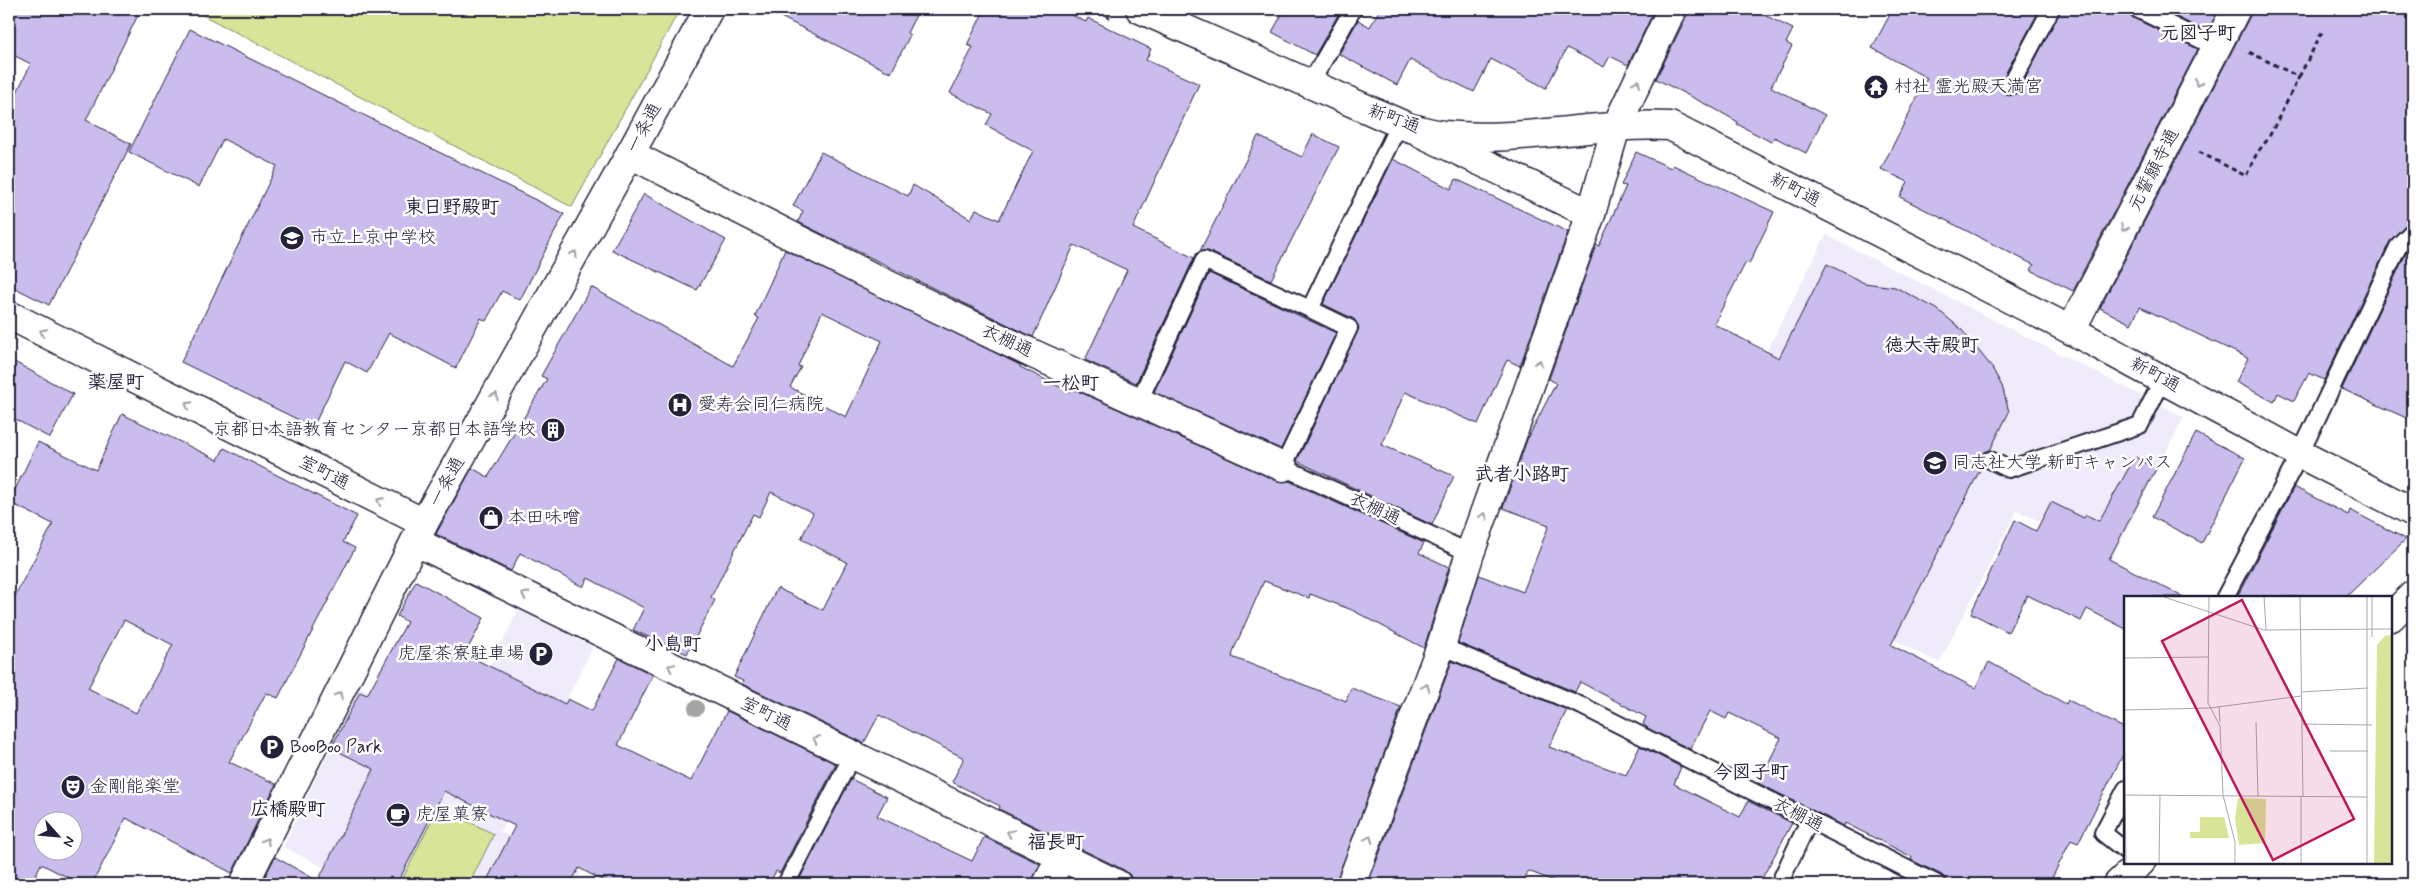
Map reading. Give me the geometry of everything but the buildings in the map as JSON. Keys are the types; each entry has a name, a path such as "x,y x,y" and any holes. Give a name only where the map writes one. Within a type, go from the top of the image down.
{"street":[{"name":"一条通","path":"244,884 420,532 630,154 708,9"},
{"name":"新町通","path":"1140,9 1405,126 1444,135 1509,136 1616,127 1670,126 2072,330 2300,454 2413,512"},
{"path":"1351,884 1441,646 1470,553 1592,214 1616,127 1672,9"},
{"name":"元誓願寺通","path":"2072,330 2236,9"},
{"path":"1405,126 1592,214"},
{"name":"衣棚通","path":"630,154 891,286 1283,467"},
{"name":"室町通","path":"9,315 420,532 852,756 1117,884"},
{"path":"2392,616 2413,595"},
{"path":"1047,884 1061,857"},
{"path":"2118,884 2134,863"}],"lane":[{"path":"1310,84 1353,9"},
{"path":"2010,86 2051,9"},
{"path":"2137,9 2219,42"},
{"path":"1310,309 1405,126"},
{"path":"2226,596 2300,454 2399,245 2413,231"},
{"path":"1139,401 1204,260 1349,328 1283,467"},
{"path":"1990,460 2009,469 2140,425 2163,379"},
{"name":"衣棚通","path":"1283,467 1470,553"},
{"name":"衣棚通","path":"1441,646 1582,706 1937,884"},
{"path":"786,884 852,756"},
{"path":"2124,793 2103,833 2124,849"},
{"path":"1779,884 1809,821"}],"path":[{"path":"2171,138 2246,176 2268,139 2323,30"},
{"path":"2219,42 2299,77"}],"shaded area":[{"name":"同志社大学 新町キャンパス","path":"1826,235 2184,417 2112,558 2017,510 1939,663 1676,529"},
{"path":"519,609 593,647 500,832 581,873 576,884 358,884 283,847 359,687 408,710 480,686"}],"green space":[{"path":"191,9 680,9 572,207"},
{"path":"438,807 494,834 469,884 400,884"}],"place":[{"name":"村社 霊光殿天満宮","path":"1876,87"},
{"name":"市立上京中学校","path":"292,238"},
{"name":"愛寿会同仁病院","path":"680,405"},
{"name":"京都日本語教育センター京都日本語学校","path":"553,430"},
{"name":"同志社大学 新町キャンパス","path":"1935,463"},
{"name":"本田味噌","path":"491,518"},
{"name":"虎屋茶寮駐車場","path":"541,654"},
{"name":"BooBoo Park","path":"272,747"},
{"name":"金剛能楽堂","path":"73,787"},
{"name":"虎屋菓寮","path":"398,815"}],"district":[{"name":"元図子町","path":"2198,33"},
{"name":"東日野殿町","path":"452,207"},
{"name":"徳大寺殿町","path":"1932,345"},
{"name":"薬屋町","path":"116,382"},
{"name":"一松町","path":"1071,383"},
{"name":"武者小路町","path":"1522,474"},
{"name":"小島町","path":"673,644"},
{"name":"今図子町","path":"1751,772"},
{"name":"広橋殿町","path":"288,809"},
{"name":"福長町","path":"1056,842"}]}
